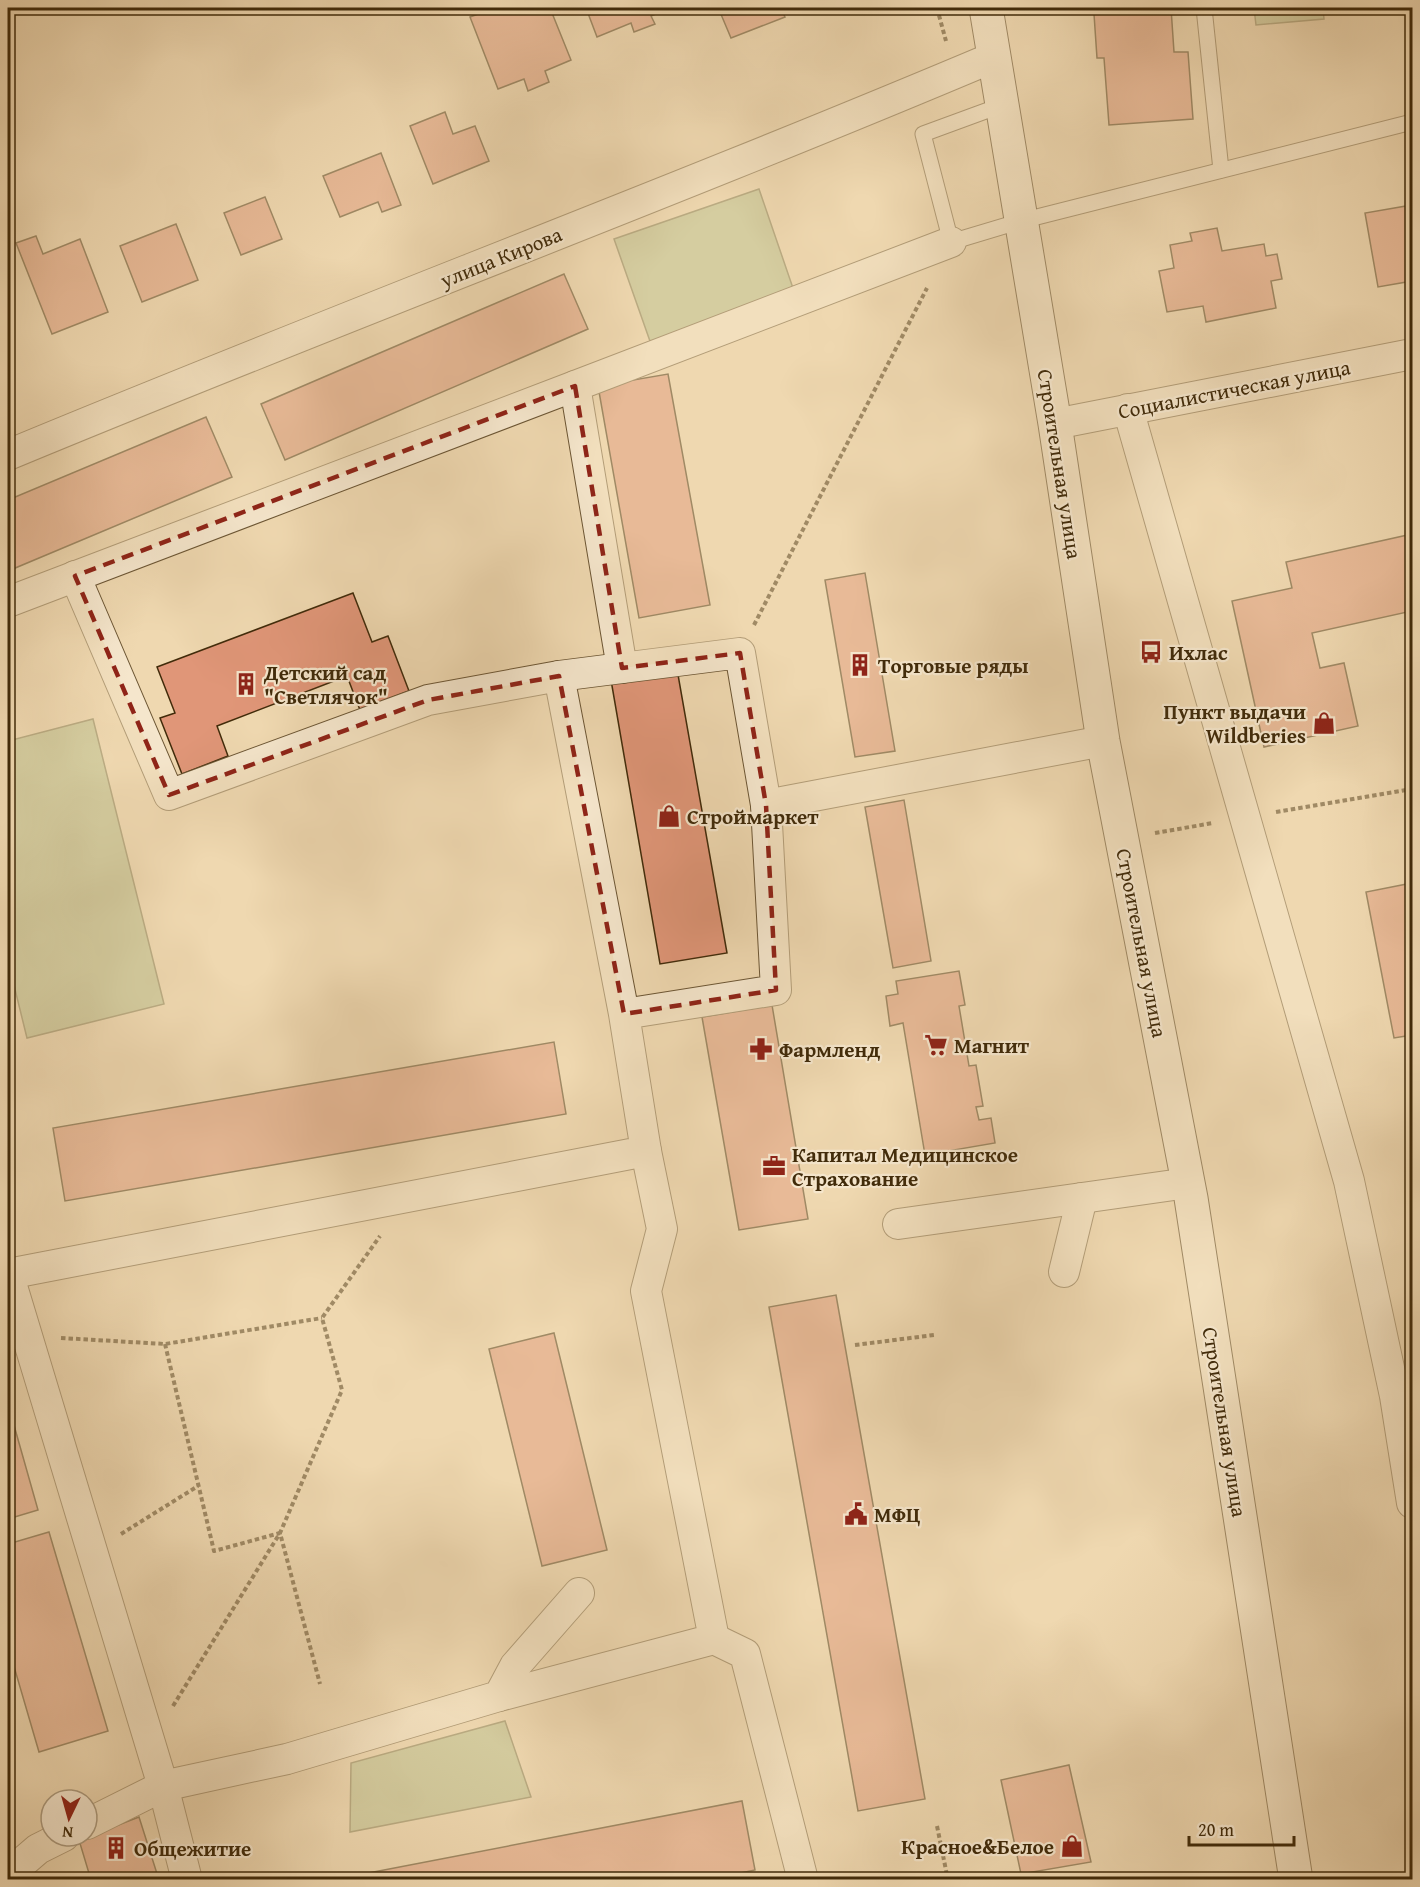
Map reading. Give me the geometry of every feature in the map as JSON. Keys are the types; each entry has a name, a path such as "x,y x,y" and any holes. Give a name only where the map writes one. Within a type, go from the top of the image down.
{"street":[{"name":"Строительная улица","path":"986,8 1055,424 1103,741 1188,1183 1296,1880"},
{"name":"улица Кирова","path":"8,455 163,390 775,149 994,57"},
{"path":"8,602 951,242"},
{"name":"Социалистическая улица","path":"1055,424 1413,354"},
{"path":"575,386 622,668"},
{"path":"1128,409 1349,1181 1395,1396 1413,1503"},
{"path":"75,576 169,795 428,700 559,676 740,652 766,805 777,990 624,1014"},
{"path":"559,676 624,1014 646,1151 663,1229 646,1291 714,1639"},
{"path":"766,805 1103,741"},
{"path":"187,1880 163,1786 8,1273 646,1151"},
{"path":"898,1224 1188,1183"},
{"path":"1064,1272 1082,1198"},
{"path":"499,1696 515,1666 579,1593"},
{"path":"99,1818 163,1786 287,1759 499,1696 714,1639 745,1654 803,1880"},
{"path":"10,1880 10,1873 40,1848"}],"lane":[{"path":"1204,8 1221,170"},
{"path":"1002,105 923,134 951,242 1021,221 1413,122"}],"path":[{"path":"740,652 951,242"},
{"path":"27,1336 165,1344 322,1318 406,1197"},
{"path":"150,1743 280,1533 342,1390 322,1318"},
{"path":"855,1345 934,1335"},
{"path":"165,1344 214,1551 280,1533"},
{"path":"92,1552 199,1485"},
{"path":"280,1533 320,1684"},
{"path":"937,1826 948,1880"}],"highlighted area":[{"path":"575,386 622,668 740,653 766,805 776,990 624,1014 559,676 428,700 169,795 75,576"}],"green space":[{"path":"1254,8 1323,8 1324,19 1256,25"},
{"path":"759,189 795,294 651,344 614,239"},
{"path":"93,719 164,1004 27,1038 8,961 8,741"},
{"path":"505,1721 531,1797 350,1832 351,1763"}],"building":[{"path":"495,8 550,8 571,60 545,71 549,82 528,91 524,79 498,89 470,17"},
{"path":"586,8 656,8 658,13 651,16 655,24 634,32 631,23 597,37"},
{"path":"730,8 781,8 785,17 731,38 720,12"},
{"path":"1100,8 1171,8 1174,52 1188,52 1193,119 1109,125 1104,58 1097,58 1094,14 1100,14"},
{"path":"445,112 453,134 475,126 489,161 433,184 410,126"},
{"path":"381,153 401,205 382,212 378,202 340,217 323,176"},
{"path":"265,197 282,239 241,255 224,213"},
{"path":"1412,205 1412,281 1378,287 1365,213"},
{"path":"176,224 198,280 142,302 120,246"},
{"path":"1217,228 1222,251 1264,244 1266,256 1277,254 1282,279 1271,281 1276,308 1206,322 1203,306 1167,312 1159,271 1174,268 1170,245 1192,241 1190,233"},
{"path":"36,236 43,254 80,239 108,312 52,334 16,243"},
{"path":"564,274 588,329 285,460 261,404"},
{"path":"668,374 710,605 639,618 598,386"},
{"path":"206,417 232,477 8,571 8,500"},
{"path":"1412,534 1412,611 1312,633 1320,668 1344,663 1358,726 1264,747 1232,601 1292,588 1286,562"},
{"name":"Торговые ряды","path":"865,573 895,751 855,757 825,580"},
{"name":"Детский сад \"Светлячок\"","path":"353,593 372,642 388,636 409,691 360,710 347,676 217,726 228,756 182,774 160,718 175,713 157,667"},
{"name":"Строймаркет","path":"677,669 727,953 660,964 611,680"},
{"path":"904,800 931,961 893,968 865,807"},
{"path":"1412,883 1412,1035 1394,1038 1366,892"},
{"name":"Магнит","path":"959,971 965,1005 959,1006 969,1066 976,1065 983,1106 976,1107 979,1120 991,1118 995,1143 925,1155 903,1023 890,1026 886,996 898,994 896,981"},
{"path":"772,1005 808,1219 739,1230 702,1017"},
{"path":"554,1042 566,1114 65,1201 53,1128"},
{"path":"836,1295 925,1799 858,1811 769,1307"},
{"path":"554,1333 607,1550 542,1566 489,1349"},
{"path":"8,1404 38,1510 8,1519"},
{"path":"49,1532 108,1731 39,1752 8,1646 8,1544"},
{"path":"1069,1765 1091,1862 1021,1874 1001,1780"},
{"path":"742,1801 755,1870 707,1880 332,1880"},
{"name":"Общежитие","path":"139,1817 159,1880 91,1880 81,1848 99,1848 99,1832"}],"place":[{"name":"Ихлас","path":"1151,652"},
{"name":"Торговые ряды","path":"860,665"},
{"name":"Детский сад \"Светлячок\"","path":"246,684"},
{"name":"Пункт выдачи Wildberies","path":"1324,723"},
{"name":"Строймаркет","path":"669,816"},
{"name":"Магнит","path":"936,1045"},
{"name":"Фармленд","path":"761,1049"},
{"name":"Капитал Медицинское Страхование","path":"774,1166"},
{"name":"МФЦ","path":"856,1514"},
{"name":"Красное&Белое","path":"1072,1846"},
{"name":"Общежитие","path":"116,1848"}]}
